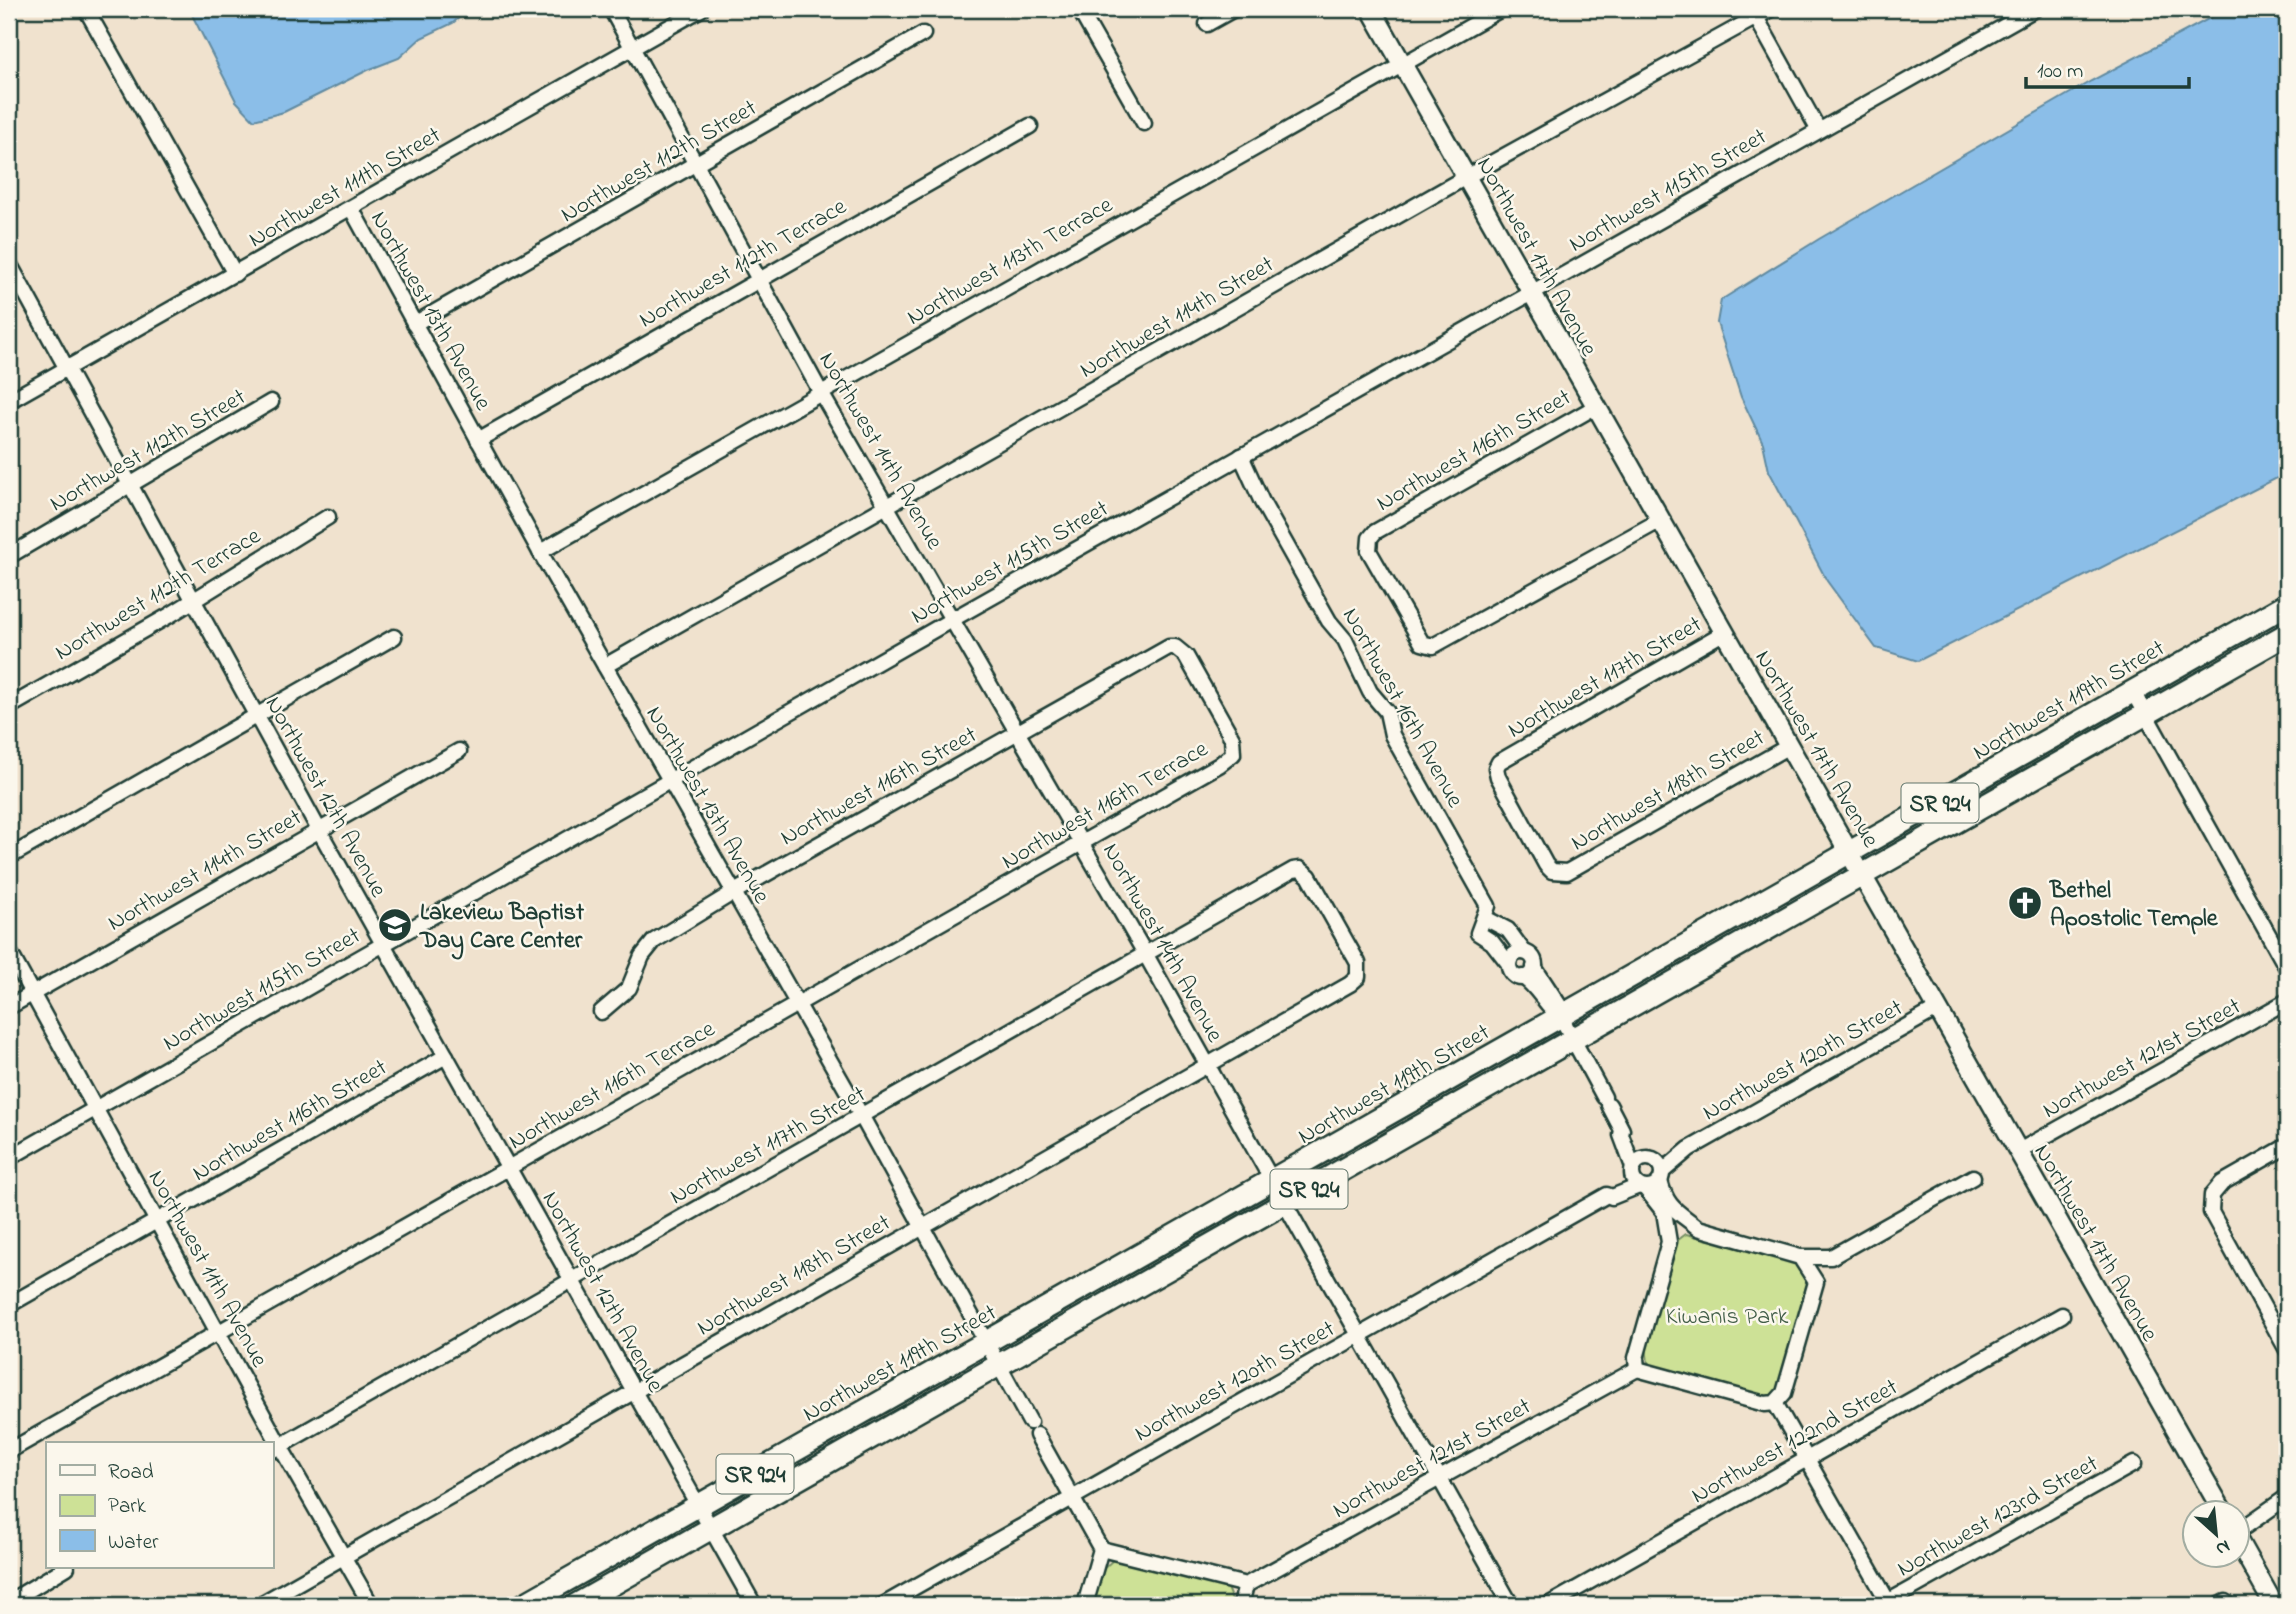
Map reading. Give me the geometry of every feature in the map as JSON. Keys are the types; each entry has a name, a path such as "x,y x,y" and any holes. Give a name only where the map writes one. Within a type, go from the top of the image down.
{"highway":[{"name":"Northwest 119th Street","path":"523,1605 1852,854 2287,604"},
{"name":"Northwest 119th Street","path":"576,1605 2287,634"}],"main road":[{"name":"Northwest 17th Avenue","path":"1371,9 2214,1498"},
{"path":"2250,1561 2274,1605"}],"street":[{"path":"86,9 235,274"},
{"name":"Northwest 14th Avenue","path":"611,9 821,393 1146,955 1511,1605"},
{"name":"Northwest 111th Street","path":"9,401 701,9"},
{"path":"1079,9 1144,123"},
{"path":"1207,24 1234,9"},
{"name":"Northwest 113th Terrace","path":"540,552 1501,9"},
{"name":"Northwest 114th Street","path":"605,666 1754,13 1771,9"},
{"name":"Northwest 115th Street","path":"9,1158 669,780 1532,294 1818,129 2035,9"},
{"path":"1754,13 1818,129"},
{"name":"Northwest 112th Street","path":"414,324 923,34"},
{"name":"Northwest 112th Terrace","path":"478,440 1030,126"},
{"name":"Northwest 13th Avenue","path":"351,208 540,552 862,1117 1030,1422"},
{"name":"Northwest 12th Avenue","path":"9,263 128,486 193,598 319,831 754,1605"},
{"name":"Northwest 112th Street","path":"9,556 271,402"},
{"name":"Northwest 116th Street","path":"1595,407 1375,532 1370,538 1369,551 1416,631 1428,646 1440,644 1659,521"},
{"name":"Northwest 16th Avenue","path":"1241,456 1262,502 1329,621 1345,640 1370,692 1387,712 1392,735 1486,912 1504,920 1505,930 1524,952 1531,956 1529,972 1534,985 1550,1010 1561,1017 1622,1130"},
{"name":"Northwest 112th Terrace","path":"9,706 170,615 193,598 328,517"},
{"name":"Northwest 117th Street","path":"1567,872 1552,871 1546,865 1498,777 1496,768 1506,757 1723,633"},
{"path":"9,857 394,637"},
{"name":"Northwest 116th Street","path":"601,1012 629,988 642,956 654,941 734,892 1169,646 1175,647 1186,656 1232,738 1233,754"},
{"path":"2133,692 2287,968"},
{"name":"Northwest 118th Street","path":"1567,872 1789,746"},
{"name":"Northwest 114th Street","path":"9,1007 459,751"},
{"name":"Northwest 116th Terrace","path":"9,1451 1082,844 1219,765 1233,754"},
{"name":"Northwest 117th Street","path":"276,1449 1300,869 1309,876 1358,963 1358,977 1350,984"},
{"name":"Northwest 16th Avenue","path":"1486,912 1478,933 1492,942 1515,975 1529,972"},
{"path":"1492,942 1505,930"},
{"name":"Northwest 11th Avenue","path":"9,951 218,1332 273,1442"},
{"path":"1509,964 1512,956 1524,952"},
{"name":"Northwest 118th Street","path":"259,1605 1350,984"},
{"name":"Northwest 121st Street","path":"2017,1152 2287,1001"},
{"name":"Northwest 120th Street","path":"883,1605 1607,1195 1612,1197 1637,1178 1661,1177 1689,1149 1937,1009"},
{"name":"Northwest 116th Street","path":"9,1305 446,1056"},
{"path":"1831,1257 1815,1282 1784,1393 1775,1403 1765,1404 1637,1369 1636,1358 1669,1242 1664,1212 1637,1178 1620,1135 1622,1130 1627,1131 1650,1158 1661,1177 1671,1207 1698,1228 1800,1258 1831,1257 1973,1177"},
{"path":"2287,1146 2222,1183 2212,1195 2211,1212 2287,1350"},
{"name":"Northwest 120th Street","path":"1637,1178 1639,1160 1682,1148 1689,1149"},
{"path":"1669,1242 1683,1231 1698,1228"},
{"path":"1800,1258 1815,1282"},
{"name":"Northwest 122nd Street","path":"1548,1605 2062,1315"},
{"name":"Northwest 121st Street","path":"1246,1585 1637,1369"},
{"path":"1775,1403 1887,1604"},
{"path":"1037,1435 1101,1549 1085,1605"},
{"name":"Northwest 11th Avenue","path":"276,1449 371,1605"},
{"name":"Northwest 123rd Street","path":"1887,1604 2134,1464"},
{"path":"2250,1525 2287,1497"},
{"path":"1101,1549 1246,1585 1241,1605"},
{"path":"9,1602 64,1568"}],"green space":[{"name":"Kiwanis Park","path":"1686,1234 1796,1261 1809,1275 1809,1285 1782,1384 1773,1398 1765,1399 1659,1370 1648,1363 1646,1346 1673,1249 1678,1240"},
{"path":"1115,1558 1227,1588 1234,1605 1092,1605 1101,1571"}],"water":[{"path":"189,9 469,9 453,23 421,38 399,58 368,70 284,112 254,120 236,101"},
{"path":"2227,9 2287,9 2287,473 1918,661 1876,648 1827,581 1769,471 1763,443 1741,397 1717,323 1721,300 1819,239 2091,81"}],"place":[{"name":"Bethel Apostolic Temple","path":"2025,903"},
{"name":"Lakeview Baptist Day Care Center","path":"395,925"}]}
